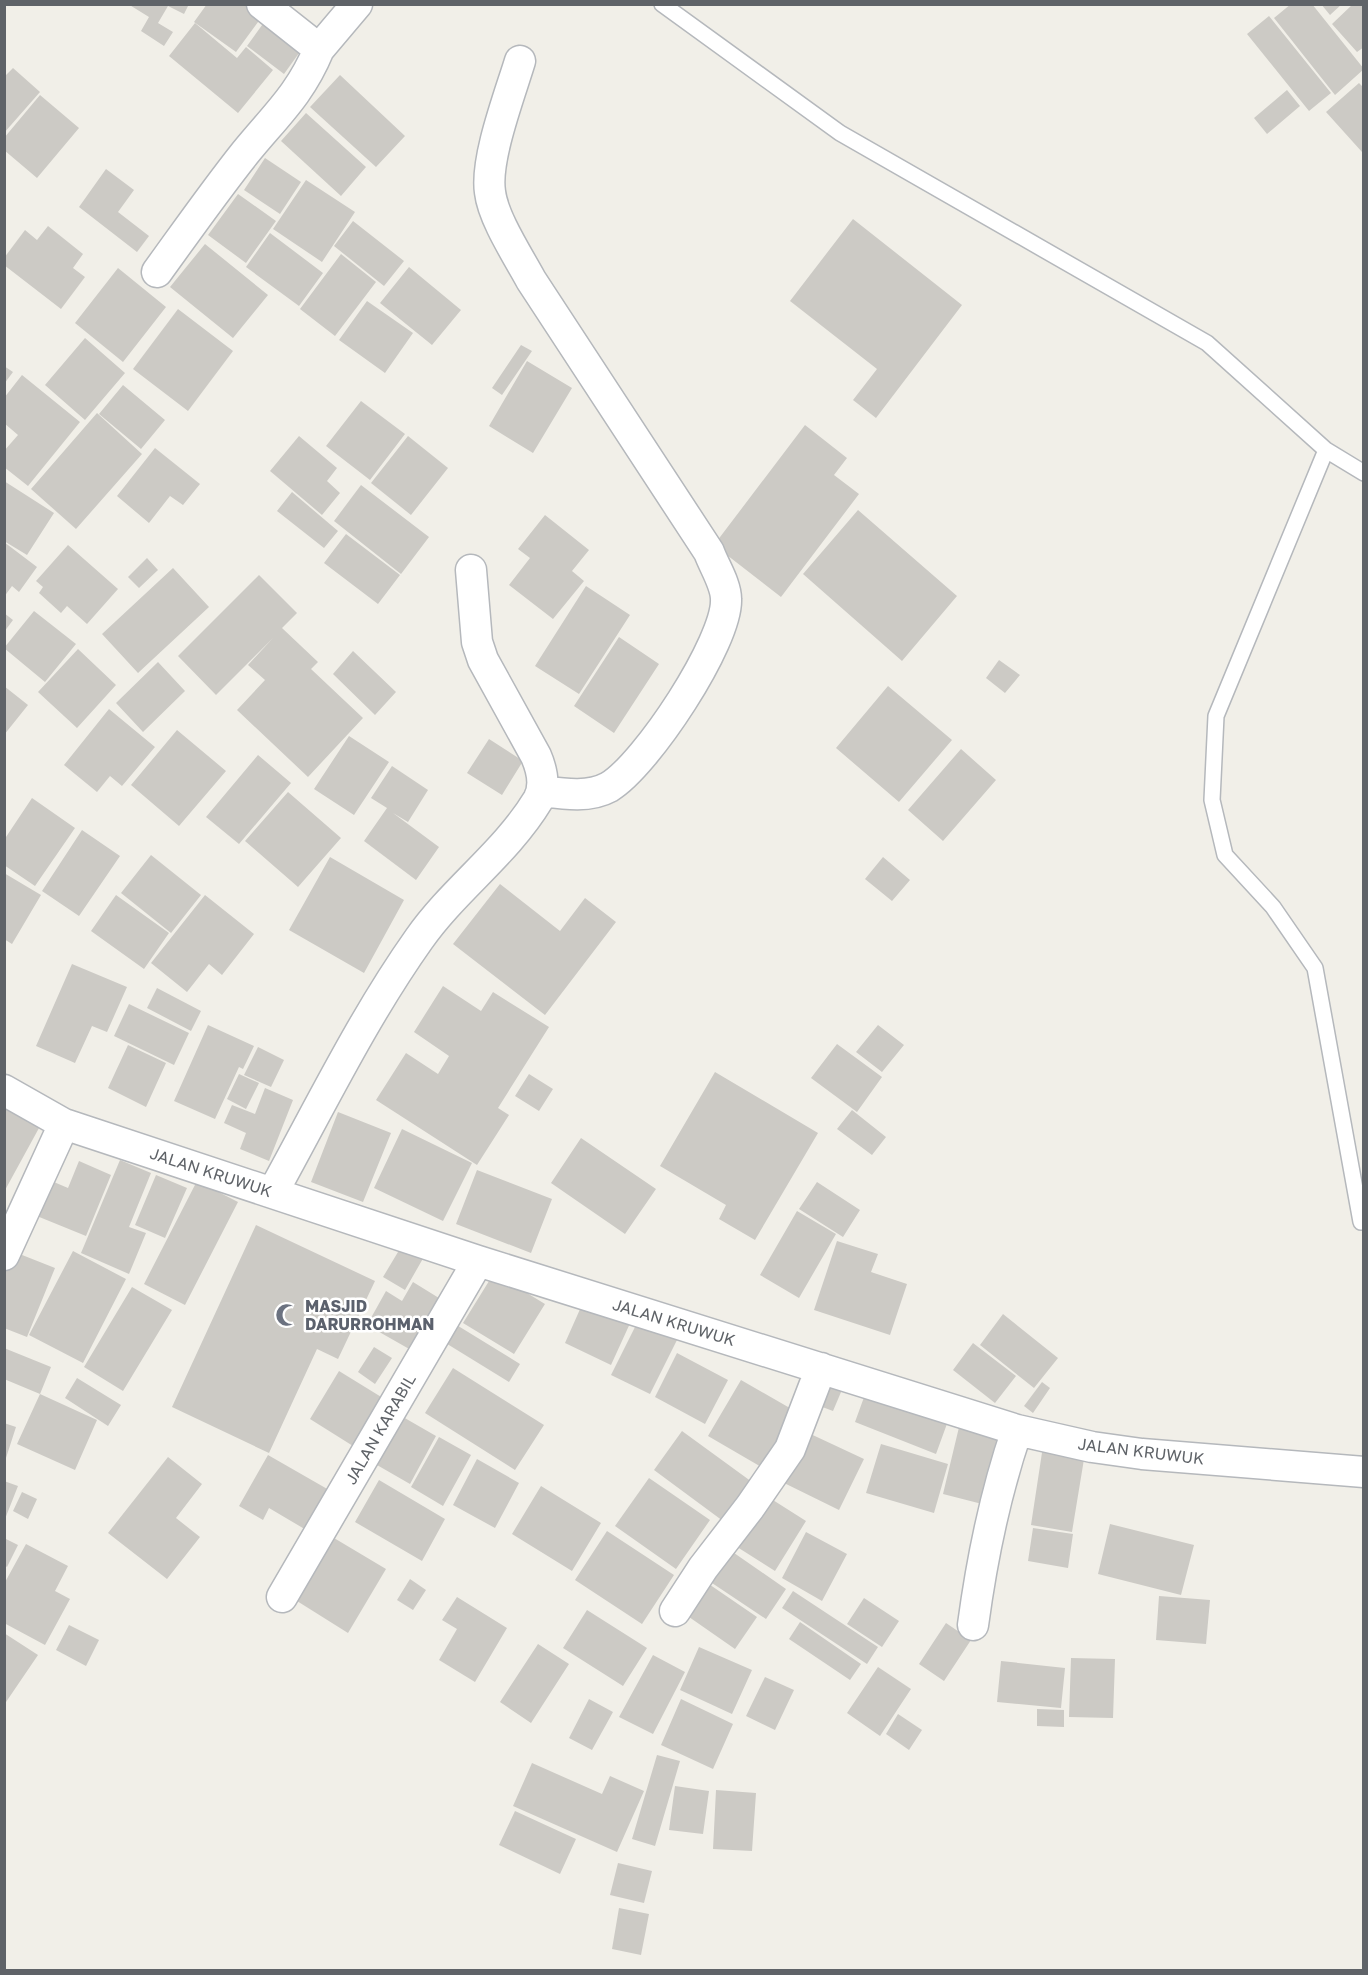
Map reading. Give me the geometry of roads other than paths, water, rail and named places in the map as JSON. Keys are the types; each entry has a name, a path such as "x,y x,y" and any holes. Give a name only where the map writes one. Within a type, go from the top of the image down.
{"street":[{"path":"262,4 319,50"},
{"path":"157,272 245,153 292,100 305,81 319,50 357,4"},
{"path":"520,61 495,143 490,191 506,234 531,280 709,552 726,597 725,613 710,651 672,717 631,770 608,788 574,796 542,791"},
{"path":"273,1192 353,1046 420,938 505,844 542,791 542,769 483,660 477,642 471,570"},
{"name":"JALAN KRUWUK","path":"4,1090 64,1124 478,1261 1017,1430 1092,1447 1142,1454 1364,1472"},
{"path":"4,1255 64,1124"},
{"name":"JALAN KARABIL","path":"282,1597 478,1261"},
{"path":"675,1611 703,1568 750,1507 790,1449 821,1368"},
{"path":"974,1625 987,1531 1001,1475 1017,1430"}],"lane":[{"path":"662,4 840,133 1207,343 1326,450 1364,473"},
{"path":"1326,450 1215,716 1212,800 1226,855 1273,907 1315,968 1361,1222"}],"place":[{"name":"MASJID DARURROHMAN","path":"287,1315"}]}
